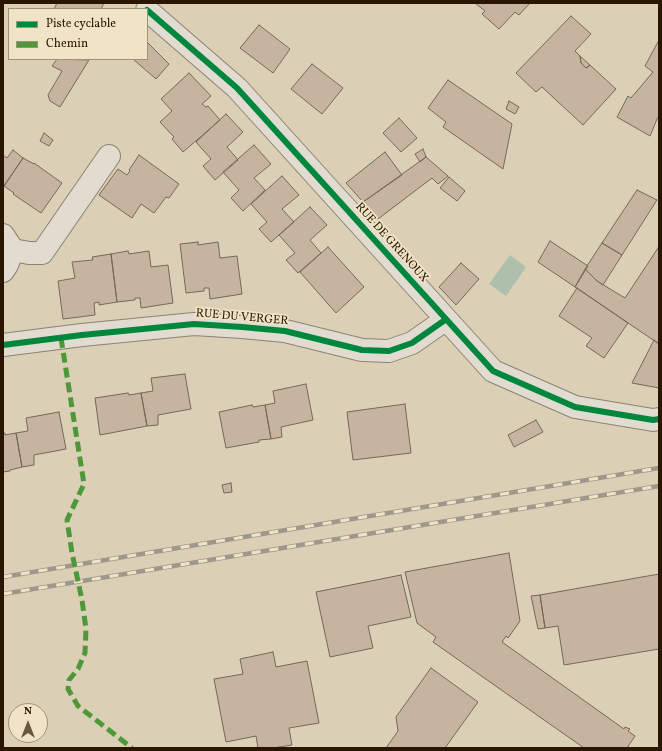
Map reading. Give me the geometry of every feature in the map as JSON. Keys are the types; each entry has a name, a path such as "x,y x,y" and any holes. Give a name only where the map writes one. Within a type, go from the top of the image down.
{"street":[{"name":"RUE DE GRENOUX","path":"148,11 237,88 493,371 575,407 659,420"},
{"path":"3,271 7,265 8,242 29,253 42,253 109,156"},
{"name":"RUE DU VERGER","path":"3,345 82,335 194,324 285,331 362,350 389,351 412,343 446,320"}],"shaded area":[{"path":"510,255 526,267 506,296 489,284"}],"building":[{"path":"57,3 104,3 102,8 54,8"},
{"path":"475,3 530,3 519,15 515,12 499,29 482,14 485,11"},
{"path":"571,16 591,34 575,51 580,56 581,63 586,68 590,65 616,89 583,125 542,87 536,92 516,73"},
{"path":"259,25 290,49 273,73 240,48"},
{"path":"659,40 659,116 650,136 617,117 628,96 631,98 653,72 645,66"},
{"path":"148,43 169,64 156,79 134,60 148,60"},
{"path":"580,56 590,65 586,68 581,63"},
{"path":"56,60 89,60 60,107 50,101 48,95 62,71 52,66"},
{"path":"312,64 343,88 322,114 291,89"},
{"path":"189,73 211,96 202,104 206,107 208,106 220,120 183,152 172,139 174,137 160,122 172,111 161,99"},
{"path":"448,80 512,124 503,169 443,127 446,122 428,108"},
{"path":"509,101 519,107 515,114 506,109"},
{"path":"226,114 243,132 227,147 238,160 215,180 203,166 211,159 196,142"},
{"path":"399,118 417,138 401,152 383,133"},
{"path":"44,133 53,140 49,146 40,141"},
{"path":"254,145 271,164 254,178 265,190 243,211 231,198 239,190 223,172"},
{"path":"423,149 426,157 420,162 415,154"},
{"path":"13,150 23,158 3,186 3,155 7,158"},
{"path":"385,152 402,175 363,202 346,183"},
{"path":"139,155 179,184 169,198 166,197 154,213 141,204 132,218 99,195 118,169 127,175"},
{"path":"426,157 448,176 438,184 432,178 378,219 363,202"},
{"path":"23,158 34,163 62,183 41,213 4,186"},
{"path":"282,176 299,195 282,209 294,222 271,242 259,229 267,222 251,204"},
{"path":"449,177 465,191 457,201 440,188"},
{"path":"637,190 657,200 622,255 602,243"},
{"path":"310,207 327,225 310,240 321,253 298,273 286,260 295,253 279,235"},
{"path":"550,241 588,266 575,287 538,262"},
{"path":"198,242 198,245 218,242 220,258 237,256 242,294 210,299 209,288 204,288 204,291 186,293 180,244"},
{"path":"602,243 622,255 603,285 585,269"},
{"path":"328,247 364,287 336,313 300,272"},
{"path":"658,248 659,344 575,287 585,269 597,281 625,298"},
{"path":"128,251 129,254 149,251 151,267 168,265 173,303 141,308 140,298 117,302 111,254"},
{"path":"111,254 117,302 99,305 99,302 94,303 95,315 63,319 58,281 75,278 72,262 93,260 92,257"},
{"path":"461,263 479,279 456,305 439,287"},
{"path":"577,288 628,323 604,358 586,346 592,338 559,316"},
{"path":"654,340 659,344 659,388 632,383"},
{"path":"185,374 191,409 158,415 158,425 147,426 141,393 153,391 151,378"},
{"path":"306,384 313,420 281,427 282,437 271,439 265,405 275,403 273,391"},
{"path":"128,393 129,395 141,393 147,426 100,435 95,398"},
{"path":"405,404 411,453 353,460 347,412"},
{"path":"252,405 253,407 265,405 271,439 259,440 259,442 226,448 219,412"},
{"path":"59,412 66,449 34,455 34,465 22,467 16,433 28,431 26,418"},
{"path":"536,420 543,432 514,447 508,435"},
{"path":"3,433 5,433 5,435 16,433 22,467 3,472"},
{"path":"231,483 232,492 224,493 222,485"},
{"path":"509,553 520,621 508,638 506,636 502,642 624,729 625,727 630,729 628,731 635,736 627,748 584,748 433,642 436,637 417,623 405,572"},
{"path":"659,574 659,649 564,665 558,626 545,628 540,595"},
{"path":"401,575 411,617 368,626 373,648 330,657 316,592"},
{"path":"540,595 545,628 538,629 531,596"},
{"path":"273,652 276,667 307,661 319,723 289,728 292,745 273,748 258,748 256,736 226,742 214,679 243,674 240,659"},
{"path":"431,668 478,702 445,748 386,748 398,731 396,717"}],"railway":[{"path":"3,577 659,468"},
{"path":"3,594 659,486"}],"marked path":[{"path":"61,338 84,484 67,520 86,629 85,653 78,669 69,680 68,689 78,706 132,748"}],"cycle path":[{"path":"148,11 237,88 493,371 575,407 653,420 659,419"},
{"path":"3,345 82,335 194,324 285,331 362,350 389,351 412,343 445,320"}]}
